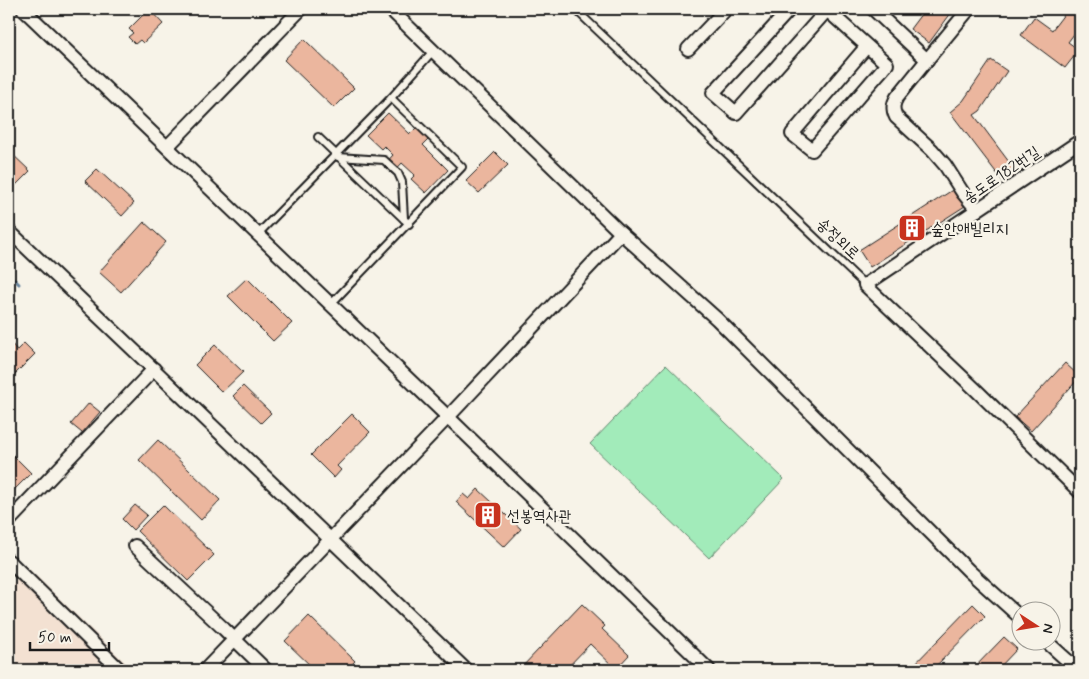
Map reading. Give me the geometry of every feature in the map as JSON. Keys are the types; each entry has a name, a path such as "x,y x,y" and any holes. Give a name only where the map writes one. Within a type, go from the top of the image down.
{"street":[{"path":"23,9 709,670"},
{"path":"167,147 301,9"},
{"path":"390,9 621,233 717,319 970,571 1012,610"},
{"path":"688,50 726,9"},
{"path":"790,9 713,93 736,114 827,10 867,46 887,64 812,150 792,134 867,46"},
{"path":"873,9 927,60"},
{"path":"970,9 894,102 893,112 945,165 977,210"},
{"name":"송도로182번길","path":"866,285 1080,141"},
{"path":"9,231 466,670"},
{"path":"205,670 448,417 621,233"},
{"name":"송정외로","path":"866,285 1080,492"},
{"path":"9,521 154,369"},
{"path":"135,546 266,670"},
{"path":"9,561 120,670"},
{"path":"1058,652 1078,670"}],"lane":[{"name":"송정외로","path":"575,9 866,285"},
{"path":"258,234 337,155 433,51"},
{"path":"331,304 406,221 462,167 391,98"},
{"path":"318,137 406,221"},
{"path":"337,155 384,160 398,173 402,182 406,221"}],"shaded area":[{"path":"28,568 133,670 9,670 9,588"}],"green space":[{"path":"666,365 784,479 709,558 590,444"}],"building":[{"path":"149,9 163,24 143,43 140,40 135,44 128,37 133,33 129,29"},
{"path":"925,9 954,9 929,43 910,29"},
{"path":"1068,9 1080,9 1080,26 1068,42 1079,50 1065,68 1021,35 1034,17 1052,30"},
{"path":"304,39 354,88 334,108 284,60"},
{"path":"991,60 1007,71 980,111 974,115 1018,174 1005,184 950,112 963,101"},
{"path":"388,113 410,134 416,128 428,140 423,145 448,170 426,193 411,179 415,175 402,163 392,174 384,165 393,155 384,146 381,149 366,135"},
{"path":"9,151 30,171 15,186 9,180"},
{"path":"495,152 508,165 479,193 466,181"},
{"path":"97,169 134,203 122,216 85,181"},
{"name":"숲안애빌리지","path":"954,189 965,206 870,267 859,250"},
{"path":"144,222 166,242 121,292 99,272"},
{"path":"247,278 292,323 273,341 228,296"},
{"path":"9,341 17,350 24,343 35,354 13,376 9,372"},
{"path":"215,345 243,372 222,392 195,365"},
{"path":"1065,363 1080,377 1031,431 1015,417"},
{"path":"243,386 271,413 261,423 233,396"},
{"path":"89,403 100,412 82,433 71,424"},
{"path":"352,414 370,432 337,466 341,470 334,478 311,455"},
{"path":"158,440 220,500 201,520 139,460"},
{"path":"9,451 31,473 9,495"},
{"name":"선봉역사관","path":"478,489 521,529 504,547 456,502 463,494 469,499"},
{"path":"135,505 147,515 133,530 122,519"},
{"path":"163,505 214,555 188,581 137,531"},
{"path":"582,604 605,626 602,629 629,655 616,669 590,644 565,670 521,670 520,669"},
{"path":"973,604 985,616 932,670 909,670"},
{"path":"309,616 355,661 346,670 315,670 285,641"},
{"path":"1004,637 1012,644 1012,652 1014,652 997,670 972,670"}],"waterway":[{"path":"9,274 19,284"}],"place":[{"name":"숲안애빌리지","path":"912,228"},
{"name":"선봉역사관","path":"488,515"}]}
